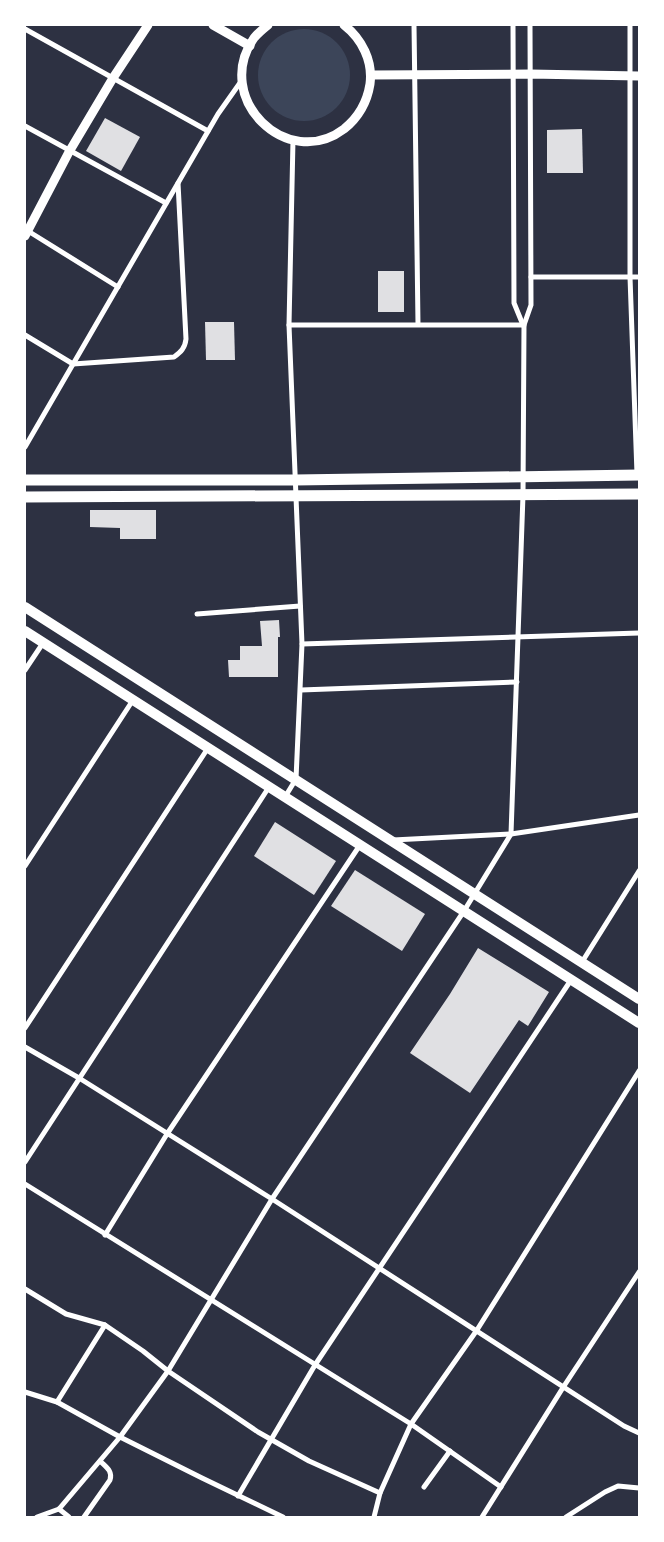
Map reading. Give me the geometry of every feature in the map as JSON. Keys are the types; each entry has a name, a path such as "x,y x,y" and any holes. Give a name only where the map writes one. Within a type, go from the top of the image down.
{"main road":[{"path":"25,480 295,480 638,475"},
{"path":"25,497 639,494"},
{"path":"25,607 639,999"},
{"path":"25,631 639,1023"}],"street":[{"path":"118,287 26,232 113,78 148,25"},
{"path":"213,25 250,46"},
{"path":"268,25 254,38 244,58 242,80 247,102 255,116 272,132 292,140 315,141 337,134 354,121 368,98 371,75 367,53 355,34 344,25"},
{"path":"414,25 418,324"},
{"path":"513,25 514,302 524,325"},
{"path":"37,1517 59,1509 120,1437 168,1371 272,1199 464,911 511,834 523,495 524,325 531,305 530,25"},
{"path":"630,25 630,277 638,475"},
{"path":"25,29 208,131"},
{"path":"371,75 530,74 639,76"},
{"path":"25,447 208,131 242,80"},
{"path":"25,126 166,203"},
{"path":"285,797 296,779 302,644 289,325 292,140"},
{"path":"25,335 73,364 174,358 180,353 185,346 186,339 178,183"},
{"path":"531,277 639,277"},
{"path":"289,325 524,325"},
{"path":"197,614 300,606"},
{"path":"302,644 639,633"},
{"path":"25,670 42,642"},
{"path":"301,690 517,682"},
{"path":"25,866 133,700"},
{"path":"25,1028 208,748"},
{"path":"25,1162 269,787"},
{"path":"390,840 511,834 639,815"},
{"path":"106,1235 167,1134 360,845"},
{"path":"582,963 639,871"},
{"path":"238,1496 315,1365 571,980"},
{"path":"25,1047 79,1078 272,1199 624,1426 639,1433"},
{"path":"374,1517 380,1493 411,1424 476,1330 639,1070"},
{"path":"25,1184 411,1424 501,1487"},
{"path":"482,1517 564,1386 639,1272"},
{"path":"25,1290 66,1314 105,1325 168,1371 270,1439 309,1461 380,1493"},
{"path":"57,1402 105,1325"},
{"path":"25,1392 57,1402 120,1437 282,1517"},
{"path":"424,1487 450,1451"},
{"path":"84,1517 112,1475 110,1470 100,1461"},
{"path":"566,1517 605,1492 618,1486 639,1488"},
{"path":"59,1509 69,1517"}],"shaded area":[{"path":"304,29 322,32 337,42 347,57 350,75 347,93 337,108 322,118 304,121 286,118 271,108 261,93 258,75 261,57 271,42 286,32"}],"building":[{"path":"105,118 140,137 121,171 86,151"},
{"path":"582,129 583,173 547,173 547,130"},
{"path":"378,271 404,271 404,312 378,312"},
{"path":"205,322 234,322 235,360 206,360"},
{"path":"90,510 156,510 156,539 120,539 120,528 90,527"},
{"path":"279,620 278,677 229,677 228,660 240,660 240,646 262,646 260,621"},
{"path":"275,822 336,861 314,895 254,856"},
{"path":"355,870 425,914 402,951 331,906"},
{"path":"478,948 549,992 528,1026 519,1020 470,1093 410,1053 450,994"}]}
